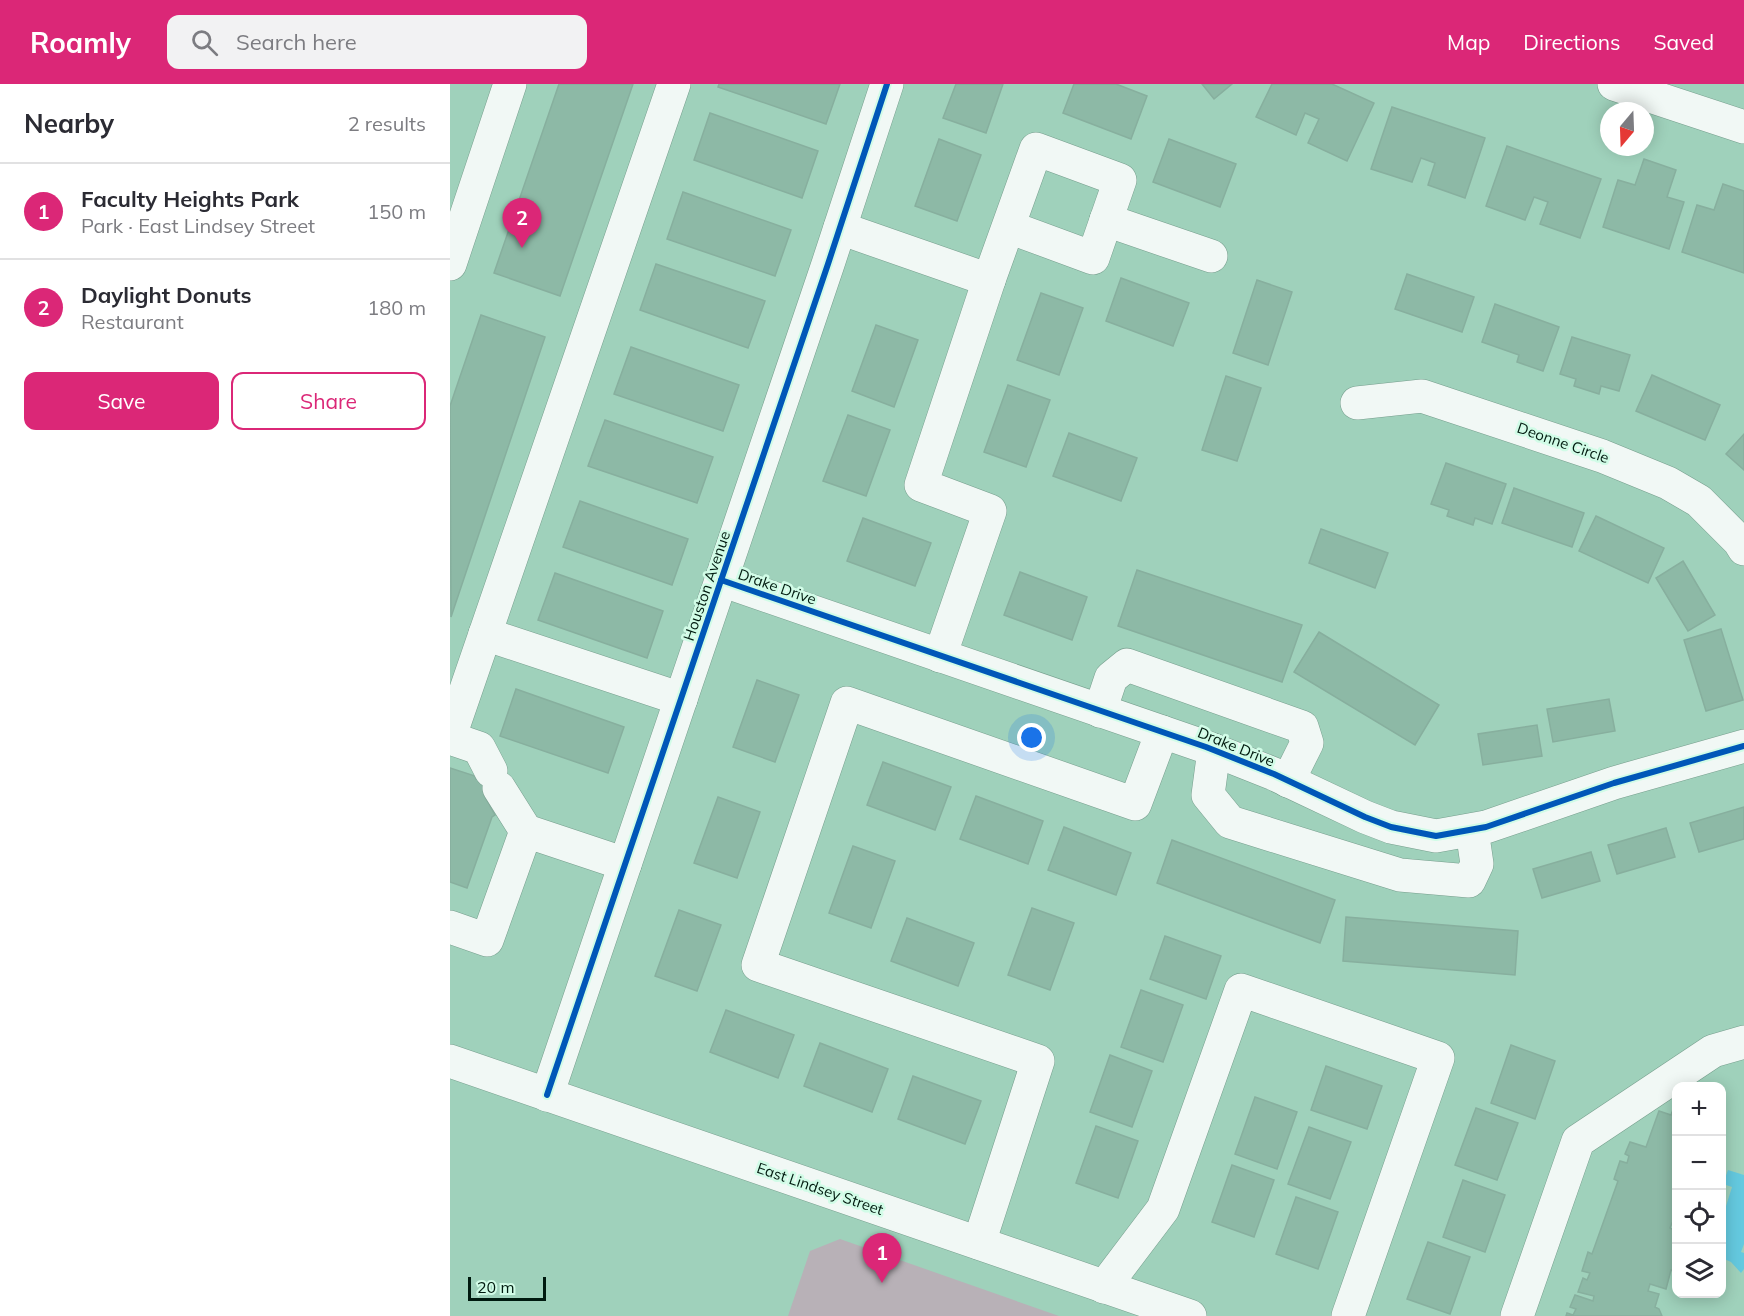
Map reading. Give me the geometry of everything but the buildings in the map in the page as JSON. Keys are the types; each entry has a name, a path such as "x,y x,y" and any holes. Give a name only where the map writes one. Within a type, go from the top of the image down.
{"street":[{"path":"450,264 510,84"},
{"path":"625,864 526,831 495,780 480,748 450,737 674,84"},
{"name":"Houston Avenue","path":"547,1095 887,84"},
{"path":"1614,84 1744,127"},
{"path":"940,656 990,511 921,485 989,280 1036,149 1120,180 1093,258 1009,226"},
{"path":"1106,219 1211,256"},
{"path":"840,228 989,280"},
{"name":"Deonne Circle","path":"1357,404 1422,396 1602,456 1668,483 1699,501 1739,541 1744,549"},
{"name":"Drake Drive","path":"721,580 1210,749 1390,826 1436,836 1486,827 1614,783 1744,746"},
{"path":"485,634 681,699"},
{"path":"1100,711 1111,678 1126,665 1302,728 1307,743 1288,781"},
{"path":"1224,699 1210,749 1208,795 1230,822 1400,875 1469,881 1477,864 1472,830"},
{"path":"979,1243 1038,1061 758,965 847,703 1135,804 1162,732"},
{"path":"1301,845 1322,797"},
{"path":"1375,868 1390,826"},
{"path":"450,927 487,940 526,831"},
{"path":"1104,1287 1163,1209 1241,990 1438,1058 1348,1316"},
{"path":"1517,1316 1578,1141 1713,1051 1744,1042"},
{"name":"East Lindsey Street","path":"450,1062 1190,1316"}],"shaded area":[{"path":"840,1239 1059,1316 788,1316 810,1251"}],"water":[{"path":"1728,1170 1744,1175 1744,1244 1741,1252 1744,1253 1744,1269 1741,1273 1726,1260 1726,1206 1732,1187 1726,1185"}],"cycle path":[{"path":"547,1095 887,84"},
{"path":"721,580 1206,747 1274,774 1391,827 1436,836 1486,827 1614,783 1744,746"}],"place":[{"name":"Daylight Donuts","path":"522,248"},
{"name":"Faculty Heights Park","path":"882,1283"}]}
